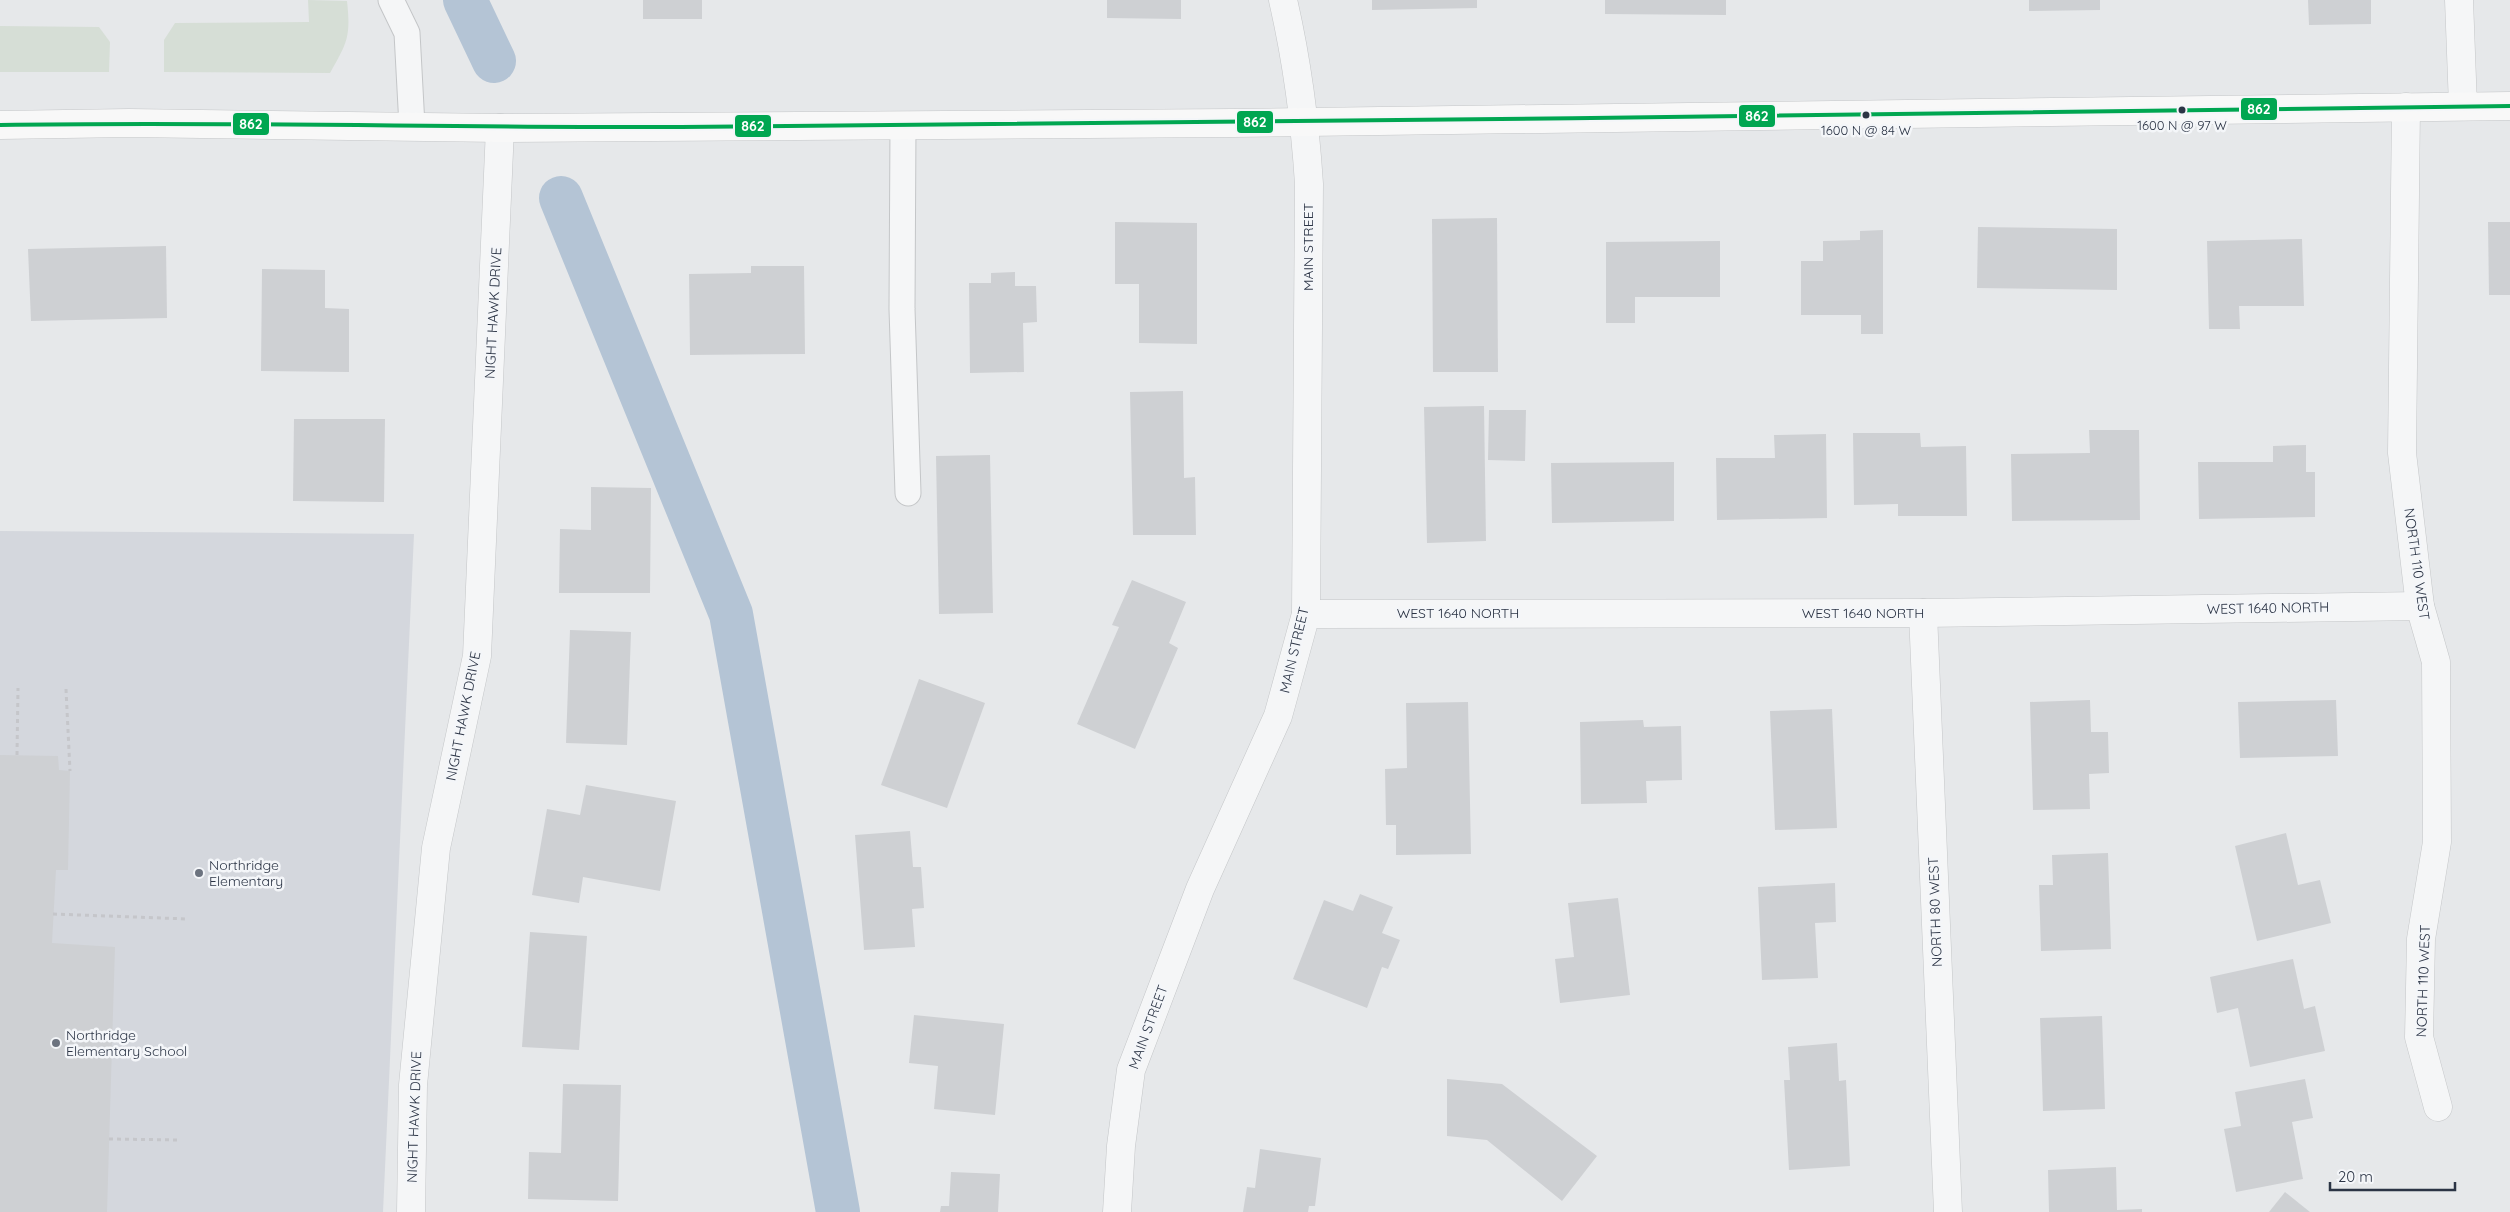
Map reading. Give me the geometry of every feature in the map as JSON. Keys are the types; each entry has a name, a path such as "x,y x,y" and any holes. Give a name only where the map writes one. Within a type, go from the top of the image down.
{"main road":[{"path":"0,125 129,123 500,128 1305,123 2510,106"}],"street":[{"name":"MAIN STREET","path":"1117,1212 1121,1146 1131,1070 1200,890 1278,716 1306,614 1309,184 1305,123 1296,58 1283,0"},
{"path":"2459,0 2463,106"},
{"name":"NORTH 110 WEST","path":"2406,107 2402,453 2420,606 2436,662 2437,842 2421,939 2419,1037 2438,1107"},
{"name":"NIGHT HAWK DRIVE","path":"411,1212 413,1085 436,848 477,656 500,128"},
{"name":"WEST 1640 NORTH","path":"1306,614 1923,613 2420,606"},
{"name":"NORTH 80 WEST","path":"1923,613 1948,1212"}],"lane":[{"path":"391,0 407,33 412,126"},
{"path":"903,125 902,309 908,493"}],"path":[{"path":"17,755 18,688"},
{"path":"66,689 70,771"},
{"path":"53,914 188,919"},
{"path":"109,1139 180,1140"}],"shaded area":[{"path":"308,0 347,1 348,32 344,47 330,73 164,72 164,40 175,23 309,22"},
{"path":"0,26 99,27 110,42 109,72 0,72"},
{"name":"Northridge Elementary","path":"0,531 414,534 383,1212 0,1212"}],"building":[{"path":"643,0 702,0 702,19 643,19"},
{"path":"1107,0 1181,0 1181,19 1107,18"},
{"path":"1372,0 1477,0 1477,8 1372,10"},
{"path":"1605,0 1726,0 1726,15 1605,14"},
{"path":"2029,0 2100,0 2100,10 2029,11"},
{"path":"2308,0 2371,0 2371,24 2309,25"},
{"path":"1497,218 1498,372 1433,372 1432,219"},
{"path":"1115,222 1197,223 1197,344 1139,343 1139,284 1115,284"},
{"path":"2488,222 2510,222 2510,295 2489,295"},
{"path":"1978,227 2117,229 2117,290 1977,288"},
{"path":"1883,230 1883,334 1861,334 1861,315 1801,315 1801,261 1823,261 1823,241 1860,240 1860,231"},
{"path":"2302,239 2304,306 2239,306 2240,329 2209,329 2207,241"},
{"path":"1720,241 1720,297 1635,297 1635,323 1606,323 1606,242"},
{"path":"166,246 167,318 31,321 28,249"},
{"path":"751,266 804,266 805,354 690,355 689,274 751,273"},
{"path":"262,269 325,270 325,308 349,309 349,372 261,371"},
{"path":"1015,272 1015,286 1036,286 1037,322 1023,323 1024,372 970,373 969,283 991,283 991,273"},
{"path":"1183,391 1184,478 1195,477 1196,535 1133,535 1130,392"},
{"path":"1484,406 1486,541 1427,543 1424,407"},
{"path":"1489,410 1526,410 1525,461 1488,460"},
{"path":"294,419 385,419 384,502 293,501"},
{"path":"2089,430 2139,430 2140,520 2012,521 2011,454 2090,453"},
{"path":"1853,433 1920,433 1921,447 1966,446 1967,516 1898,516 1898,504 1854,505"},
{"path":"1826,434 1827,518 1717,520 1716,458 1775,458 1774,435"},
{"path":"2306,445 2306,472 2315,472 2315,517 2199,519 2198,462 2273,462 2273,446"},
{"path":"990,455 993,613 939,614 936,456"},
{"path":"1674,462 1674,521 1552,523 1551,463"},
{"path":"591,487 651,488 650,593 559,593 560,529 591,530"},
{"path":"1132,580 1186,602 1169,643 1178,648 1135,749 1077,724 1119,627 1112,625"},
{"path":"570,630 631,632 627,745 566,743"},
{"path":"919,679 985,703 947,808 881,785"},
{"path":"2090,700 2091,732 2108,732 2109,773 2089,774 2090,809 2033,810 2030,702"},
{"path":"2336,700 2338,756 2240,758 2238,702"},
{"path":"1468,702 1471,854 1396,855 1396,825 1386,825 1385,769 1407,768 1406,703"},
{"path":"1832,709 1837,828 1775,830 1770,711"},
{"path":"1643,720 1644,727 1681,726 1682,780 1646,781 1647,803 1581,804 1580,722"},
{"name":"Northridge Elementary School","path":"0,755 58,756 59,770 70,771 68,870 56,870 52,943 115,947 107,1212 0,1212"},
{"path":"586,785 676,801 660,891 583,877 579,903 532,895 547,809 580,815"},
{"path":"910,831 913,867 921,867 924,908 912,909 915,947 864,950 855,835"},
{"path":"2286,833 2298,885 2320,880 2331,923 2257,941 2235,846"},
{"path":"2108,853 2111,949 2041,951 2039,885 2053,885 2052,855"},
{"path":"1835,883 1836,922 1815,923 1818,978 1762,980 1758,887"},
{"path":"1360,894 1393,907 1382,933 1400,940 1388,969 1382,967 1367,1008 1293,979 1324,900 1353,911"},
{"path":"1618,898 1630,995 1560,1003 1555,959 1574,957 1568,903"},
{"path":"530,932 587,936 579,1050 522,1047"},
{"path":"2293,959 2304,1009 2315,1006 2325,1051 2250,1067 2238,1008 2217,1013 2210,977"},
{"path":"914,1015 1004,1024 995,1115 934,1109 938,1066 909,1063"},
{"path":"2102,1016 2105,1109 2043,1111 2040,1018"},
{"path":"1837,1043 1839,1081 1846,1080 1850,1166 1789,1170 1784,1080 1790,1080 1788,1047"},
{"path":"1447,1079 1502,1084 1597,1156 1562,1201 1487,1140 1447,1136"},
{"path":"2305,1079 2313,1118 2292,1122 2303,1179 2236,1192 2224,1129 2241,1126 2235,1092"},
{"path":"563,1084 621,1085 618,1201 528,1199 529,1152 561,1153"},
{"path":"1260,1149 1321,1158 1315,1206 1309,1206 1308,1212 1243,1212 1247,1187 1255,1188"},
{"path":"2116,1167 2117,1210 2142,1209 2142,1212 2049,1212 2048,1170"},
{"path":"951,1172 1000,1174 998,1212 940,1212 941,1206 949,1206"},
{"path":"2285,1192 2310,1212 2269,1212"}],"waterway":[{"path":"465,0 494,61"},
{"path":"561,198 731,614 838,1212"}],"transit line":[{"name":"862","path":"0,125 681,127 1596,118 2510,106"}],"place":[{"name":"1600 N @ 97 W","path":"2182,110"},
{"name":"1600 N @ 84 W","path":"1866,115"},
{"name":"Northridge Elementary","path":"199,873"},
{"name":"Northridge Elementary School","path":"56,1043"}]}
